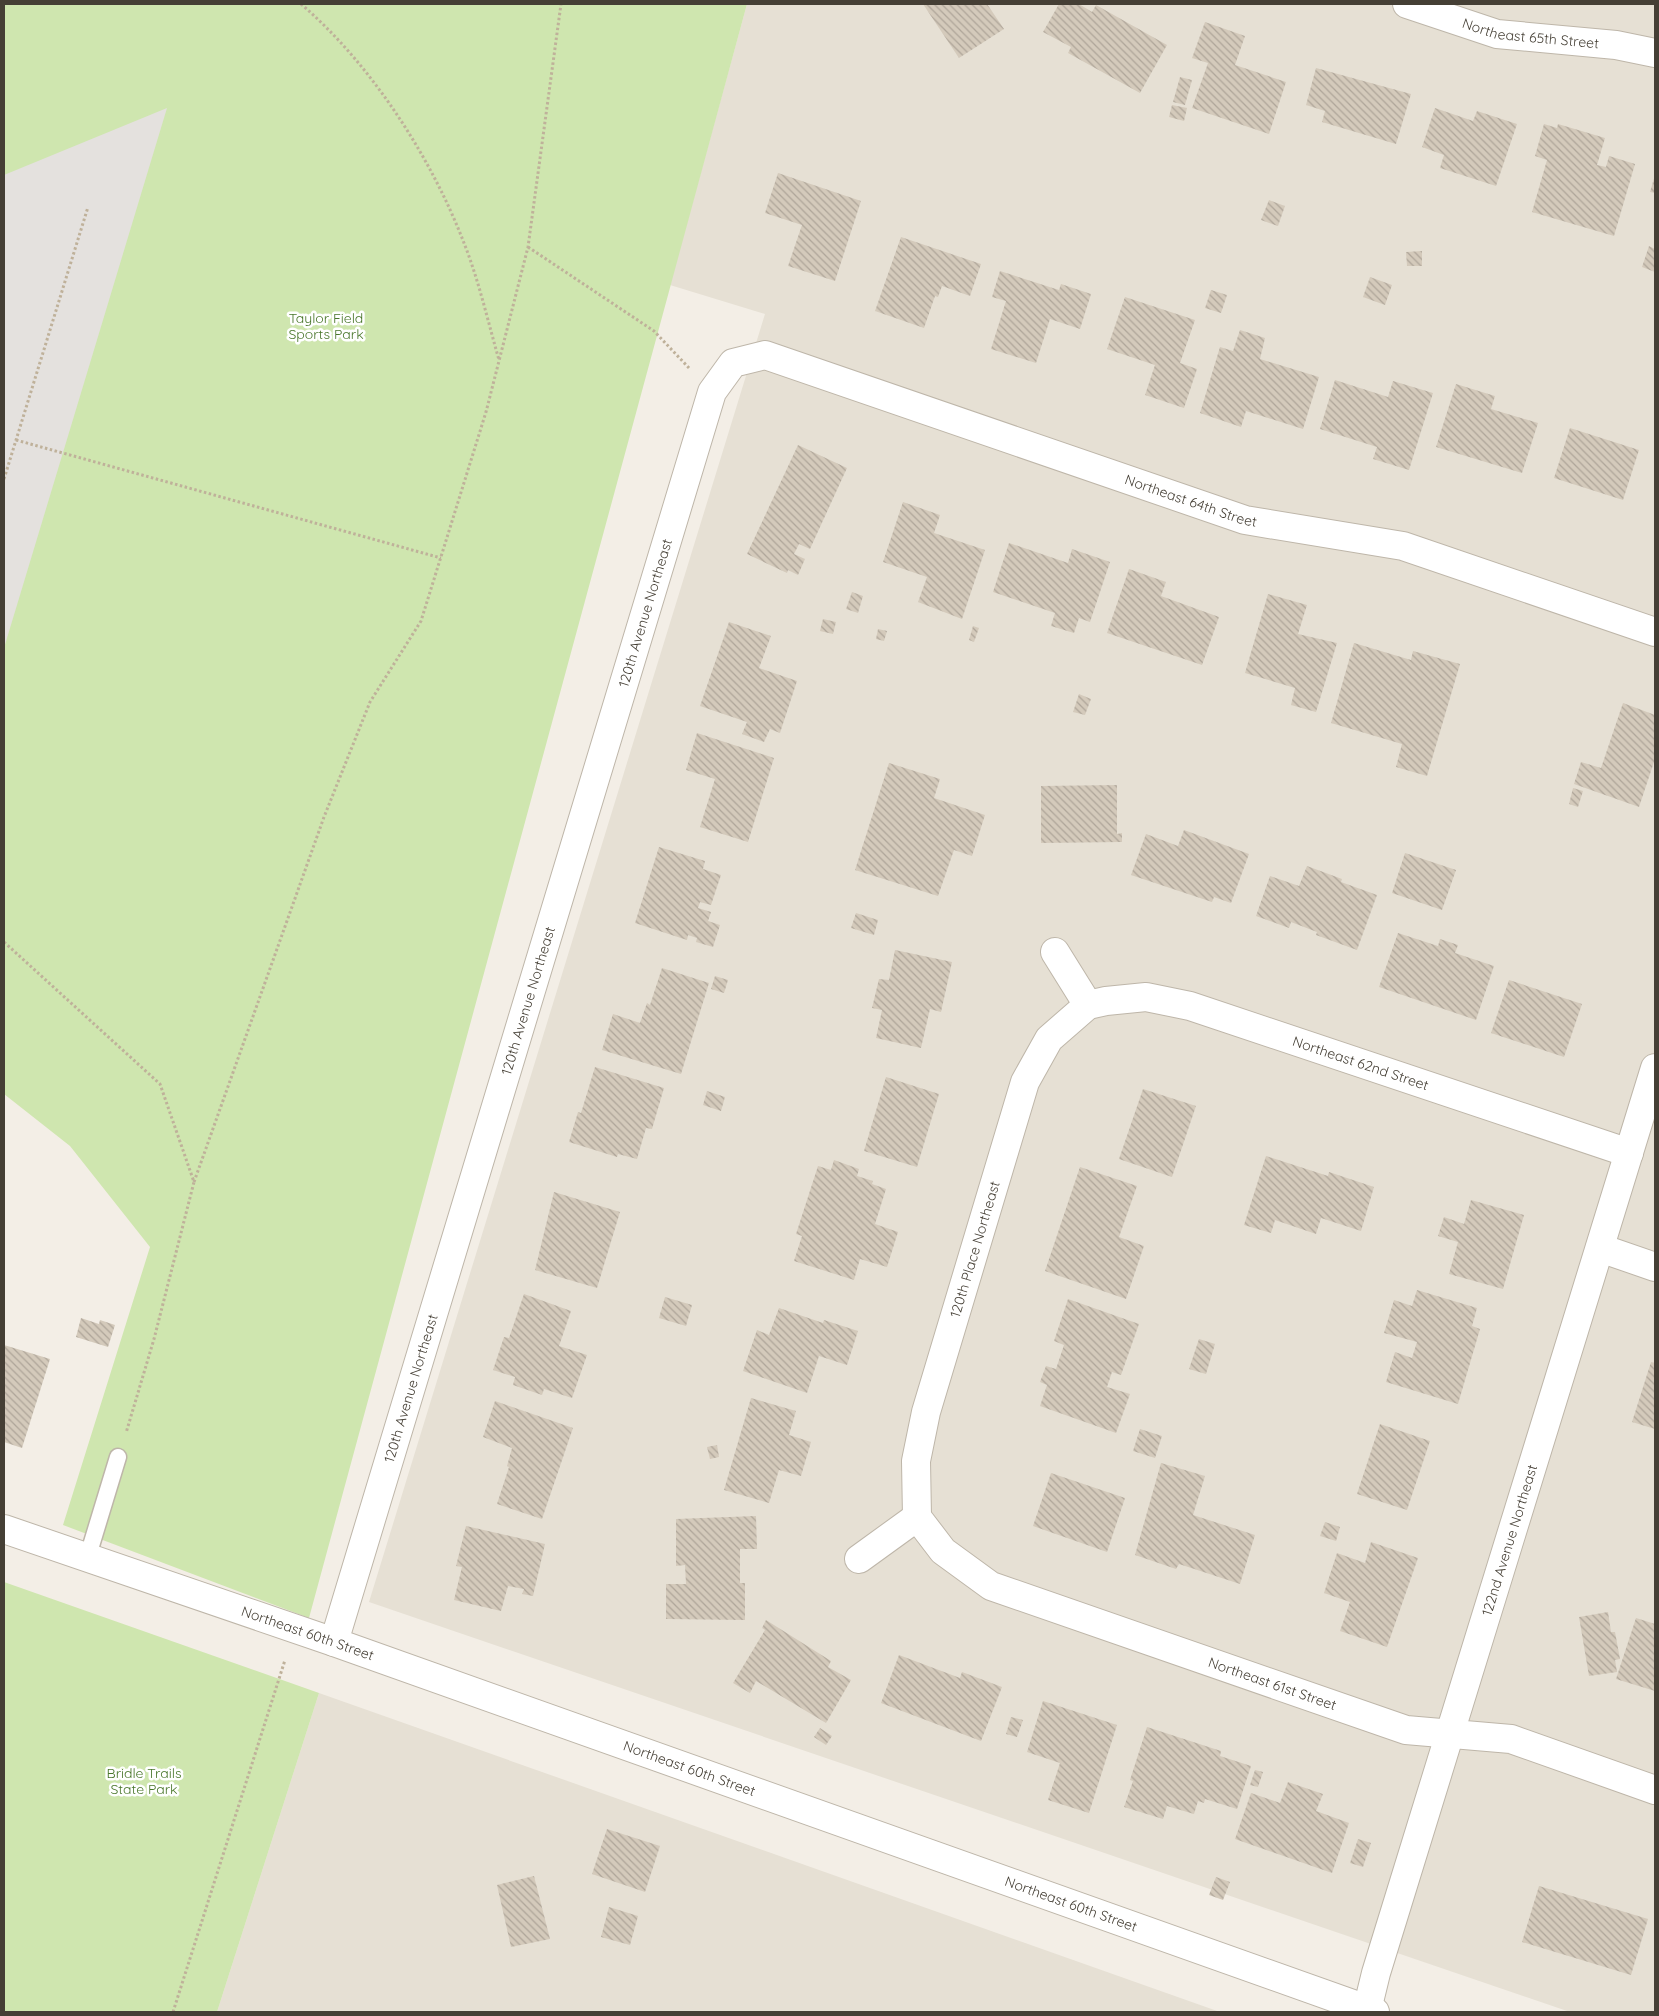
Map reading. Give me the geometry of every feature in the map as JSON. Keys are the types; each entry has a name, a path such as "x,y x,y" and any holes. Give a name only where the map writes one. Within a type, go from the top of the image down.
{"street":[{"name":"Northeast 65th Street","path":"1407,4 1497,34 1616,45 1655,53"},
{"name":"Northeast 64th Street","path":"733,363 766,355 1245,520 1403,546 1655,632"},
{"name":"120th Avenue Northeast","path":"334,1642 712,392 733,363"},
{"path":"1055,952 1088,1005"},
{"name":"Northeast 62nd Street","path":"1088,1005 1106,1000 1146,997 1190,1006 1629,1153"},
{"name":"120th Place Northeast","path":"917,1517 916,1461 926,1412 1025,1082 1049,1039 1088,1005"},
{"name":"122nd Avenue Northeast","path":"1369,2011 1449,1732 1655,1068"},
{"path":"1600,1248 1655,1267"},
{"path":"859,1558 917,1517"},
{"name":"Northeast 61st Street","path":"917,1517 944,1551 991,1586 1406,1730 1449,1732 1512,1739 1655,1790"},
{"name":"Northeast 60th Street","path":"4,1529 334,1642 1369,2011"}],"lane":[{"path":"86,1558 118,1457"}],"path":[{"path":"301,4 317,18 372,80 421,153 464,244 500,360"},
{"path":"118,1457 154,1339 194,1182 324,817 370,702 421,621 486,412 528,247 560,4"},
{"path":"4,479 88,207"},
{"path":"528,247 654,332 712,392"},
{"path":"16,440 441,558"},
{"path":"4,942 160,1084 194,1182"},
{"path":"173,2012 295,1629"}],"shaded area":[{"path":"747,4 1655,4 1655,2012 1570,2012 369,1602 765,314 670,285"},
{"path":"167,108 4,648 4,175"},
{"path":"319,1693 1220,2012 217,2012"}],"green space":[{"name":"Taylor Field Sports Park","path":"4,4 747,4 309,1618 63,1525 150,1247 70,1146 4,1094"},
{"name":"Bridle Trails State Park","path":"4,1582 319,1693 217,2012 4,2012"}],"building":[{"path":"923,4 987,4 1004,29 959,58"},
{"path":"1059,4 1079,4 1092,12 1096,5 1167,45 1140,93 1068,53 1071,47 1043,32"},
{"path":"1205,22 1245,36 1235,65 1286,82 1269,134 1192,108 1208,63 1192,58"},
{"path":"1316,68 1411,94 1396,144 1322,122 1325,111 1306,105"},
{"path":"1180,77 1192,80 1185,105 1173,102"},
{"path":"1172,105 1187,108 1184,121 1169,117"},
{"path":"1435,108 1473,121 1477,111 1517,124 1496,186 1440,168 1444,155 1422,147"},
{"path":"1544,124 1557,128 1558,124 1605,138 1597,165 1606,167 1609,156 1635,164 1614,236 1532,212 1547,160 1535,156"},
{"path":"778,173 861,201 835,281 788,266 802,225 765,213"},
{"path":"1655,175 1655,193 1650,192"},
{"path":"1269,200 1285,206 1278,226 1261,220"},
{"path":"901,237 981,264 970,296 942,286 938,297 935,296 924,328 875,311"},
{"path":"1649,246 1655,249 1655,272 1642,267"},
{"path":"1422,251 1422,266 1407,266 1406,252"},
{"path":"1000,271 1059,290 1061,284 1091,294 1080,329 1050,319 1036,363 991,349 1006,301 992,297"},
{"path":"1370,277 1392,285 1385,305 1363,297"},
{"path":"1211,290 1227,295 1221,313 1205,308"},
{"path":"1125,297 1195,320 1180,363 1197,369 1184,408 1145,395 1155,365 1107,349"},
{"path":"1240,330 1265,338 1260,359 1319,377 1303,429 1246,411 1241,427 1200,413 1220,347 1233,351"},
{"path":"1335,380 1388,397 1393,381 1433,393 1409,470 1373,459 1377,447 1320,429"},
{"path":"1456,384 1495,396 1491,409 1538,423 1522,473 1436,447"},
{"path":"1570,428 1639,450 1623,500 1554,478"},
{"path":"798,445 847,468 810,549 799,544 794,554 805,559 798,575 788,570 787,573 747,554"},
{"path":"903,502 940,515 934,533 985,550 962,619 918,602 927,577 883,562"},
{"path":"1009,543 1068,563 1072,549 1110,562 1090,622 1079,618 1074,633 1051,626 1055,613 993,592"},
{"path":"1129,569 1166,582 1161,596 1219,617 1202,665 1107,633"},
{"path":"852,592 863,596 858,613 846,609"},
{"path":"1268,594 1307,605 1298,634 1337,643 1316,712 1291,705 1295,688 1245,673"},
{"path":"823,619 836,622 833,634 820,631"},
{"path":"729,622 771,636 759,668 797,681 780,733 770,729 764,742 742,734 747,722 700,706"},
{"path":"973,626 979,628 974,642 969,640"},
{"path":"878,629 887,631 884,641 876,639"},
{"path":"1354,643 1411,660 1413,651 1460,664 1427,776 1396,767 1402,744 1331,723"},
{"path":"1079,694 1091,699 1085,715 1073,712"},
{"path":"1623,703 1655,715 1655,759 1639,807 1574,784 1581,762 1601,768"},
{"path":"697,733 774,758 748,842 700,827 715,779 686,770"},
{"path":"889,763 940,779 934,798 985,815 972,856 954,850 938,896 855,870"},
{"path":"1117,785 1117,834 1122,833 1122,842 1041,843 1041,786"},
{"path":"1573,788 1583,791 1578,807 1569,804"},
{"path":"1184,830 1249,854 1231,903 1214,897 1212,902 1131,875 1146,834 1178,846"},
{"path":"659,847 705,861 703,869 721,875 711,905 700,902 698,908 711,912 708,921 720,925 713,947 696,942 697,938 688,935 687,940 635,923"},
{"path":"1405,853 1456,870 1442,910 1392,893"},
{"path":"1307,866 1342,879 1341,882 1377,895 1357,950 1316,935 1317,932 1291,922 1289,928 1256,916 1270,876 1299,886"},
{"path":"856,913 878,920 874,935 851,928"},
{"path":"1398,933 1438,946 1440,939 1458,945 1455,953 1494,966 1476,1020 1379,987"},
{"path":"895,950 952,962 941,1012 930,1009 921,1048 876,1038 882,1010 872,1008 879,979 889,980"},
{"path":"662,968 709,983 681,1074 602,1050 613,1014 640,1023 647,1003 650,1005"},
{"path":"715,976 728,980 724,993 711,989"},
{"path":"1509,980 1582,1004 1564,1057 1491,1033"},
{"path":"595,1067 664,1088 652,1129 646,1128 637,1159 618,1154 617,1157 569,1142 578,1112 581,1113"},
{"path":"886,1077 939,1094 917,1167 864,1151"},
{"path":"1143,1089 1196,1106 1172,1177 1119,1159"},
{"path":"707,1091 725,1097 721,1111 703,1105"},
{"path":"1266,1156 1328,1176 1329,1172 1374,1187 1361,1231 1321,1218 1316,1234 1275,1220 1271,1233 1244,1225"},
{"path":"834,1160 859,1169 857,1176 873,1181 872,1184 886,1189 875,1224 898,1232 887,1267 860,1259 854,1280 794,1261 802,1236 796,1234 818,1166 831,1170"},
{"path":"1080,1167 1137,1186 1119,1237 1144,1246 1126,1299 1045,1271"},
{"path":"554,1192 620,1212 597,1288 535,1270"},
{"path":"1471,1200 1524,1215 1503,1289 1449,1274 1458,1242 1438,1236 1444,1217 1464,1224"},
{"path":"1417,1290 1477,1308 1472,1326 1480,1329 1458,1404 1386,1382 1395,1352 1412,1358 1417,1342 1384,1333 1394,1300 1412,1306"},
{"path":"524,1294 571,1311 559,1346 587,1355 572,1398 544,1389 542,1395 513,1385 515,1377 493,1370 504,1337 509,1338"},
{"path":"665,1297 692,1305 686,1326 659,1318"},
{"path":"1068,1299 1139,1324 1121,1375 1112,1372 1107,1387 1130,1394 1116,1433 1040,1406 1047,1385 1040,1382 1046,1366 1056,1369 1064,1345 1054,1341"},
{"path":"779,1308 823,1323 824,1320 858,1331 847,1365 819,1356 807,1393 743,1371 757,1330 769,1335"},
{"path":"81,1318 99,1324 100,1320 115,1325 108,1347 76,1337"},
{"path":"1199,1339 1215,1344 1206,1374 1189,1369"},
{"path":"4,1345 50,1359 22,1448 4,1442"},
{"path":"1651,1362 1655,1363 1655,1429 1632,1422"},
{"path":"751,1398 796,1411 789,1435 811,1442 801,1476 779,1470 769,1503 724,1490"},
{"path":"495,1401 573,1428 542,1519 497,1504 509,1467 507,1466 512,1448 483,1437"},
{"path":"1380,1424 1430,1441 1407,1510 1357,1494"},
{"path":"1140,1429 1162,1436 1155,1458 1133,1451"},
{"path":"717,1445 719,1457 710,1459 707,1447"},
{"path":"1161,1463 1205,1476 1193,1515 1255,1535 1240,1584 1179,1564 1176,1569 1135,1555"},
{"path":"1051,1473 1125,1498 1107,1552 1033,1526"},
{"path":"756,1516 757,1549 740,1549 740,1583 745,1583 745,1620 666,1619 666,1584 686,1584 685,1565 676,1566 676,1519"},
{"path":"1325,1522 1340,1527 1336,1541 1320,1536"},
{"path":"466,1526 545,1544 533,1596 522,1594 524,1589 508,1586 501,1611 454,1600 462,1567 456,1566"},
{"path":"1371,1542 1418,1558 1387,1647 1340,1631 1350,1602 1324,1593 1337,1553 1365,1563"},
{"path":"1608,1612 1611,1632 1615,1632 1620,1659 1615,1660 1617,1672 1589,1676 1579,1617"},
{"path":"1636,1618 1655,1624 1655,1691 1616,1679"},
{"path":"766,1620 831,1661 828,1667 851,1680 826,1723 756,1681 750,1693 733,1683 765,1630 762,1628"},
{"path":"899,1655 960,1678 962,1672 1002,1687 981,1741 881,1703"},
{"path":"1043,1701 1117,1725 1089,1813 1048,1800 1060,1763 1027,1752"},
{"path":"1011,1717 1023,1720 1017,1737 1006,1734"},
{"path":"1147,1727 1221,1751 1220,1756 1251,1766 1237,1809 1205,1799 1204,1803 1198,1801 1194,1814 1167,1806 1163,1819 1124,1807 1133,1781 1130,1780"},
{"path":"820,1728 832,1736 826,1745 814,1737"},
{"path":"1255,1770 1263,1772 1258,1787 1250,1785"},
{"path":"1288,1782 1323,1794 1316,1811 1349,1823 1332,1873 1235,1839 1251,1793 1280,1803"},
{"path":"607,1829 660,1846 645,1892 592,1874"},
{"path":"1358,1839 1371,1843 1363,1867 1350,1863"},
{"path":"534,1876 550,1939 511,1947 497,1885"},
{"path":"1216,1877 1230,1882 1223,1900 1209,1895"},
{"path":"1539,1886 1648,1919 1631,1975 1522,1942"},
{"path":"609,1907 638,1916 630,1945 601,1937"}]}
